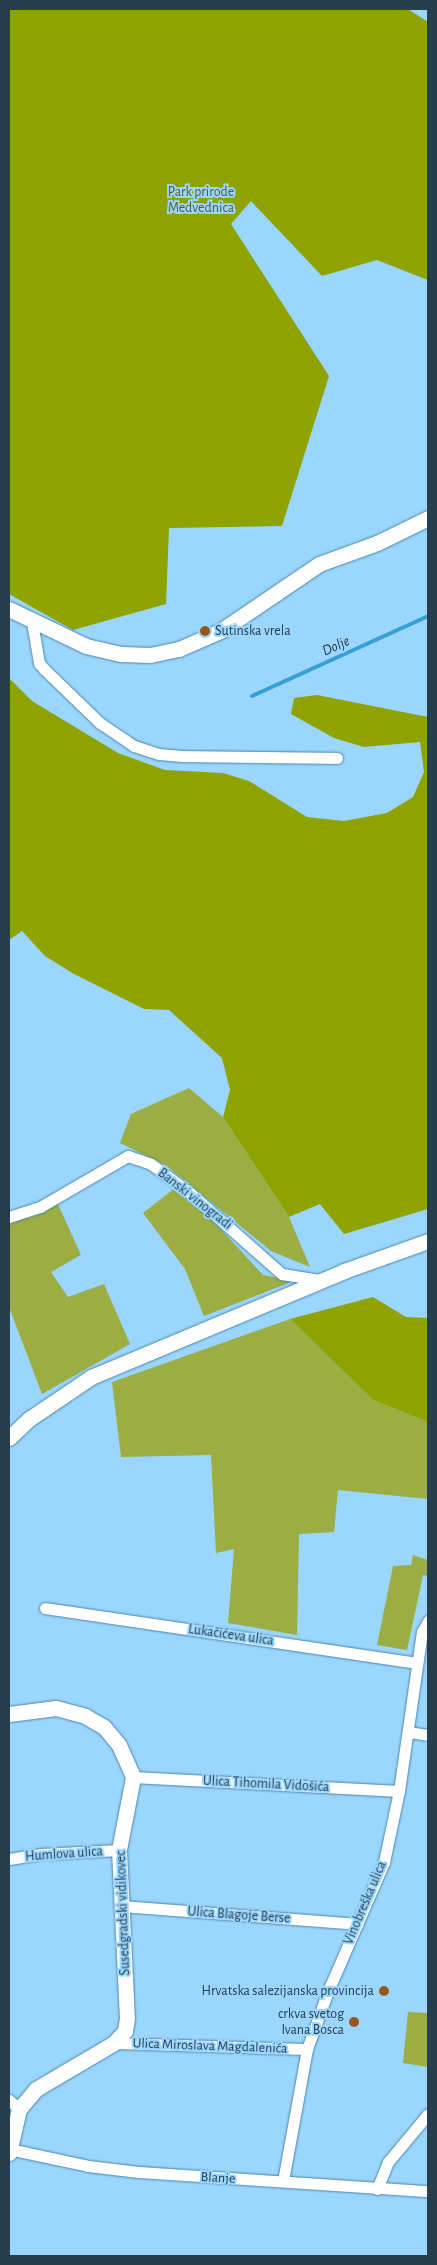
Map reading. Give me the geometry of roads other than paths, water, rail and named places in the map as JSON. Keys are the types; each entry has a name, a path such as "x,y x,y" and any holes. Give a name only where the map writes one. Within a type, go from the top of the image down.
{"street":[{"path":"9,609 32,622 86,646 122,654 150,655 179,649 222,630 319,564 377,543 428,518"},
{"path":"32,622 38,663 100,724 134,746 159,754 182,756 337,758"},
{"name":"Banski vinogradi","path":"9,1217 40,1207 128,1156 151,1164 190,1193 282,1274 320,1280"},
{"name":"Banski vinogradi","path":"9,1438 29,1419 92,1377 320,1280 428,1241"},
{"name":"Lukačićeva ulica","path":"45,1608 417,1663"},
{"name":"Vinobreška ulica","path":"283,2182 307,2049 357,1924 381,1870 399,1791 422,1632 428,1621"},
{"path":"9,1714 56,1708 85,1716 104,1727 119,1745 133,1776"},
{"path":"408,1732 428,1735"},
{"name":"Ulica Tihomila Vidošića","path":"133,1776 399,1791"},
{"name":"Susedgradski vidikovec","path":"9,2151 14,2105 36,2089 114,2043 125,2031 127,2018 120,1906 119,1850 133,1776"},
{"name":"Humlova ulica","path":"9,1859 41,1854 119,1850"},
{"name":"Ulica Blagoje Berse","path":"120,1906 357,1924"},
{"name":"Ulica Miroslava Magdalenića","path":"114,2043 307,2049"},
{"path":"376,2189 388,2162 428,2114"},
{"name":"Blanje","path":"9,2151 88,2166 139,2172 428,2191"}],"waterway":[{"name":"Dolje","path":"252,696 428,616"}],"place":[{"name":"Sutinska vrela","path":"205,631"},
{"name":"Hrvatska salezijanska provincija","path":"384,1991"},
{"name":"crkva svetog Ivana Bosca","path":"354,2022"}],"park label":[{"name":"Park prirode Medvednica","path":"201,200"}]}
